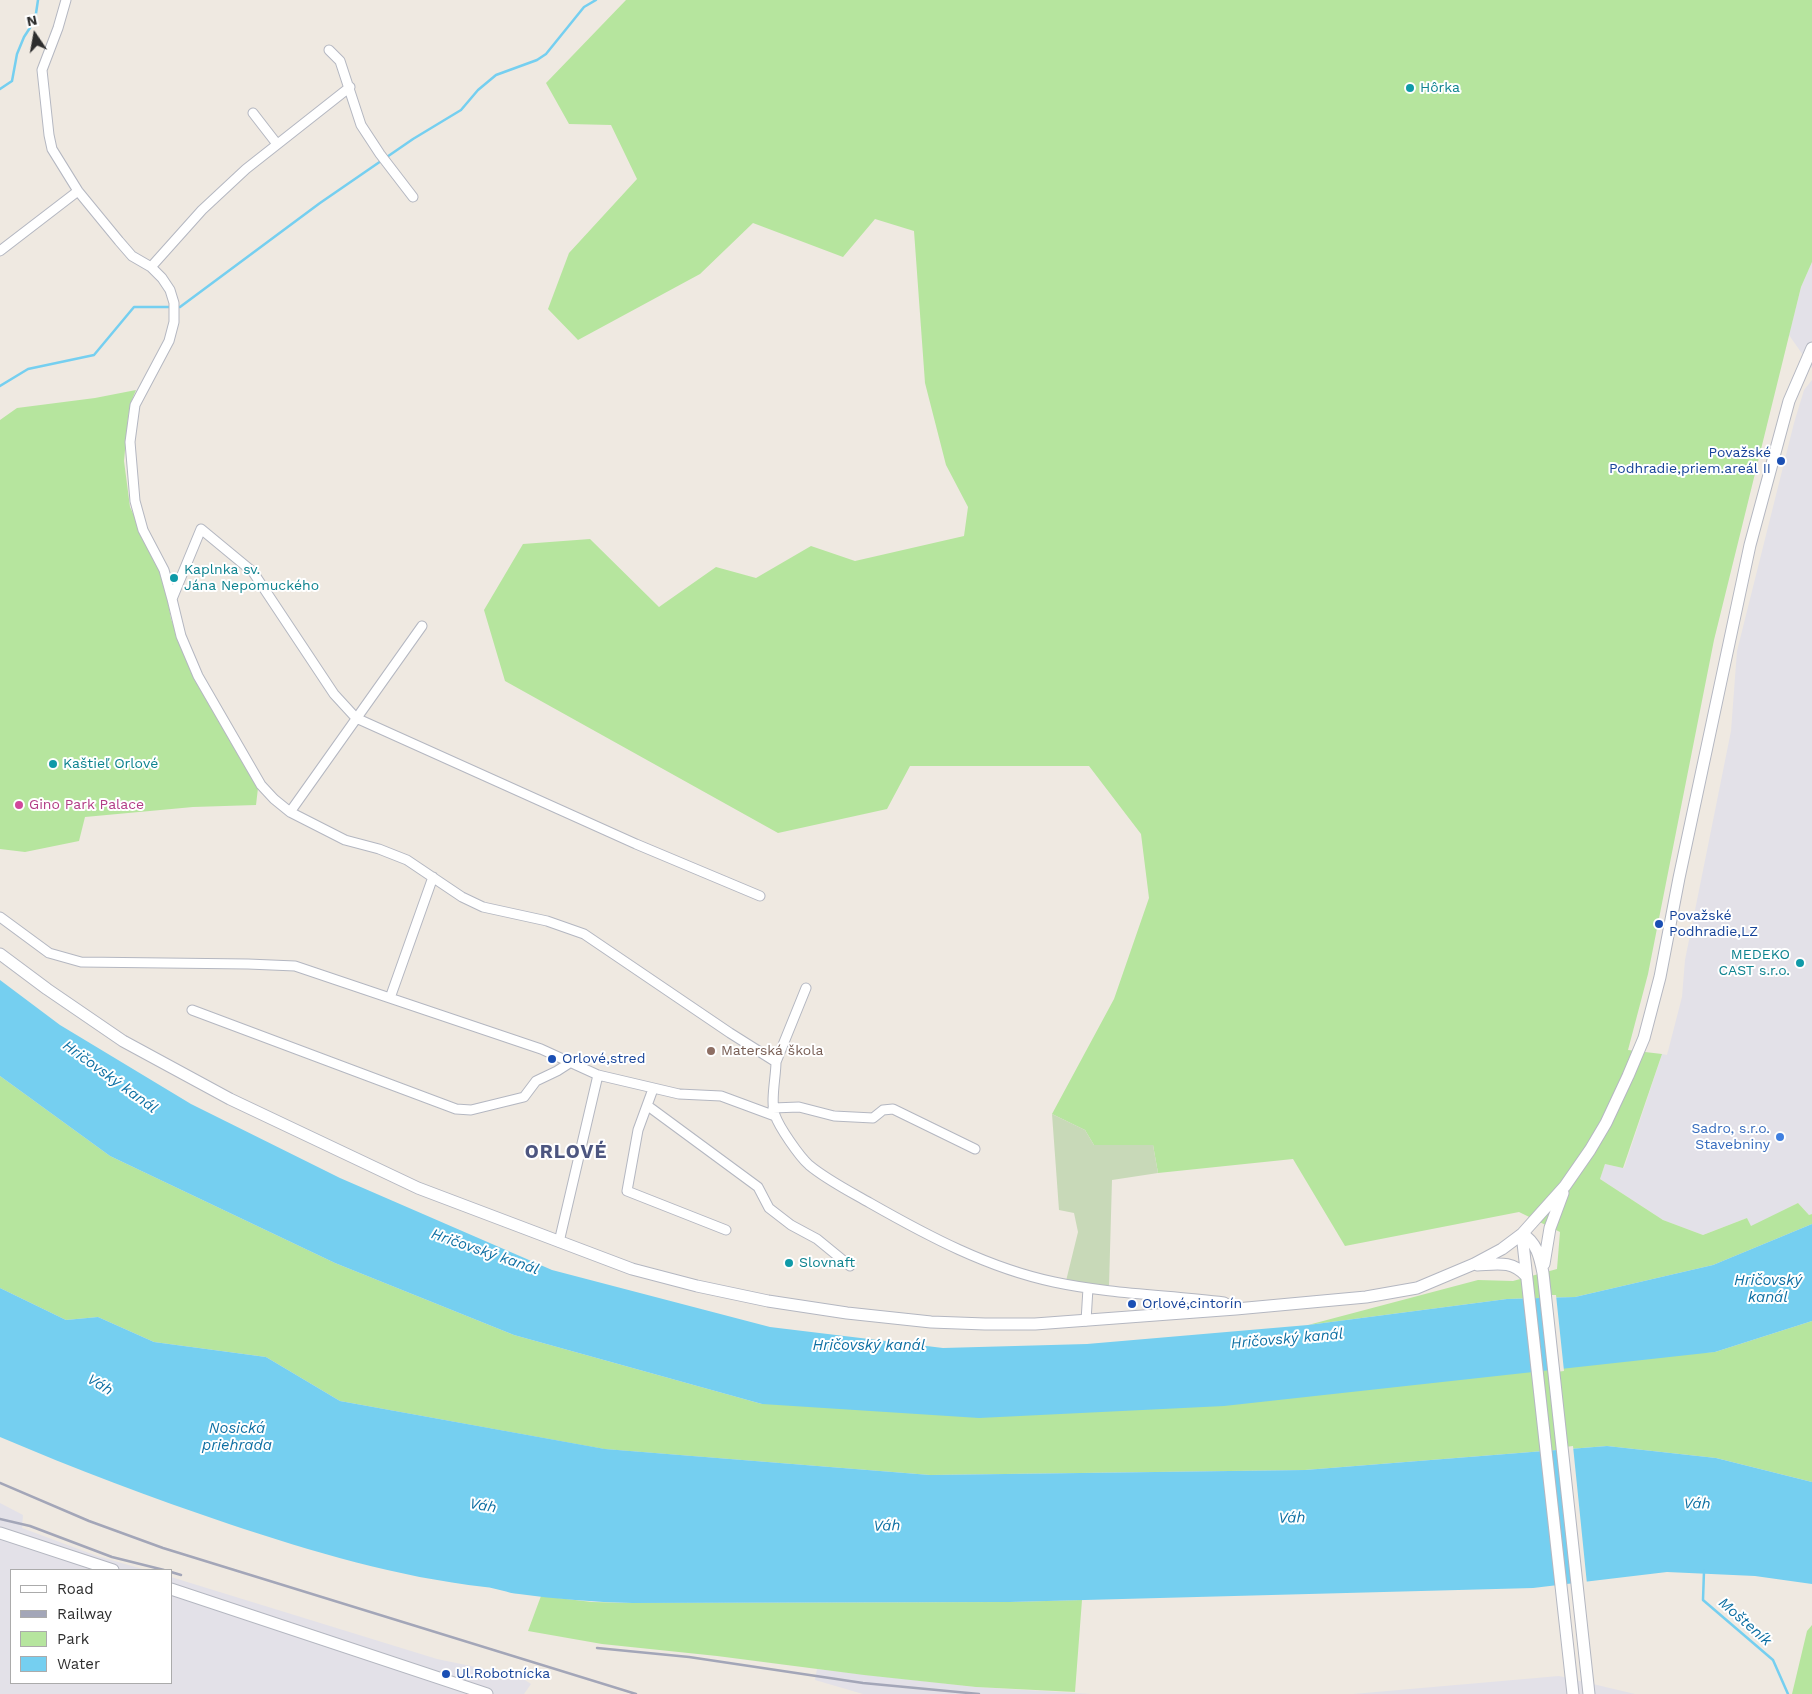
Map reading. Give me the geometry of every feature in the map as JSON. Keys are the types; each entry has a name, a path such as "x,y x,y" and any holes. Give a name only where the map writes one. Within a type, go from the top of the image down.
{"main road":[{"path":"0,954 46,989 123,1040 230,1099 418,1188 632,1269 697,1286 768,1302 863,1315 931,1322 985,1324 1086,1321 1236,1309 1385,1295 1417,1288 1471,1266 1502,1249 1522,1234 1565,1186 1606,1122 1644,1038 1660,977 1679,878 1750,545 1789,401 1812,348"},
{"path":"1544,1279 1545,1250 1550,1228 1565,1186"},
{"path":"1522,1234 1534,1244 1544,1279 1589,1694"},
{"path":"1522,1234 1573,1694"},
{"path":"1471,1266 1506,1264 1518,1268 1527,1281"},
{"path":"0,1533 110,1569"},
{"path":"172,1590 488,1694"}],"street":[{"path":"66,0 58,28 42,70 52,149 78,191 132,256 151,267 162,278 170,290 174,307 174,322 169,341 135,405 130,442 135,501 143,530 164,570 181,636 198,676 261,785 290,812 345,840 379,849 406,860 462,896 483,907 547,921 584,934 776,1062"},
{"path":"329,50 340,61 361,125 380,154 413,197"},
{"path":"151,267 202,210 246,169 350,87"},
{"path":"254,113 277,144"},
{"path":"0,251 78,191"},
{"path":"172,599 201,529 254,572 334,694 356,718 636,844 760,896"},
{"path":"290,812 422,626"},
{"path":"390,998 432,877"},
{"path":"0,917 49,953 81,962 295,966 541,1049 598,1074 679,1094 721,1096 774,1112 799,1107 834,1116 872,1118 883,1110 893,1109 975,1149"},
{"path":"806,988 776,1062 774,1112 792,1143 808,1163 825,1177 914,1228 973,1256 1019,1273 1088,1288 1224,1302 1236,1309"},
{"path":"192,1010 456,1109 471,1110 524,1097 536,1081 571,1062"},
{"path":"559,1242 598,1074"},
{"path":"654,1089 638,1130 627,1191 726,1230"},
{"path":"648,1106 758,1187 769,1208 791,1225 817,1239 850,1266"},
{"path":"1086,1321 1088,1288"}],"shaded area":[{"path":"1812,262 1812,368 1789,335 1801,287"},
{"path":"1812,380 1812,1214 1809,1215 1798,1203 1751,1227 1747,1218 1703,1235 1663,1220 1600,1179 1605,1164 1624,1168 1662,1054 1667,1055 1682,997 1685,960 1731,731 1737,651 1794,423 1804,390"},
{"path":"0,1503 23,1515 22,1528 97,1556 142,1569 10,1569 10,1684 172,1684 172,1577 437,1659 519,1676 531,1684 524,1694 0,1694"},
{"path":"817,1669 976,1687 1092,1694 863,1694 815,1680"},
{"path":"1559,1676 1635,1694 1353,1694"}],"green space":[{"path":"626,0 1812,0 1812,262 1801,287 1714,640 1648,974 1628,1050 1662,1054 1623,1168 1605,1164 1600,1179 1663,1220 1703,1235 1747,1218 1751,1226 1798,1203 1809,1215 1812,1214 1812,1224 1713,1265 1575,1297 1507,1299 1308,1325 1478,1280 1513,1281 1557,1269 1560,1232 1519,1212 1345,1246 1293,1159 1158,1173 1153,1145 1094,1145 1085,1130 1052,1114 1114,999 1149,898 1141,834 1089,766 910,766 887,809 778,833 505,681 484,610 523,544 590,539 659,607 716,567 756,578 811,546 855,561 964,536 968,507 946,465 925,383 914,231 875,219 843,257 753,223 700,274 578,340 548,309 569,253 637,179 611,125 569,124 546,83"},
{"path":"136,390 131,402 128,418 124,461 130,507 161,573 171,619 194,678 258,788 256,805 193,807 85,817 79,841 25,852 0,849 0,420 17,408 95,398"},
{"path":"0,1076 110,1156 335,1263 514,1335 762,1404 1715,1352 1812,1321 1812,1482 1716,1458 1607,1446 1305,1470 930,1475 604,1449 340,1401 266,1357 154,1342 98,1317 66,1320 0,1288"},
{"path":"1052,1114 1085,1130 1094,1145 1153,1145 1158,1173 1112,1180 1109,1286 1066,1281 1078,1232 1074,1213 1059,1210"},
{"path":"541,1596 592,1602 632,1603 1010,1602 1082,1600 1075,1692 976,1687 864,1675 717,1656 602,1644 528,1631"},
{"path":"1812,1625 1812,1694 1792,1694 1807,1631"}],"water":[{"name":"Hričovský kanál","path":"0,980 60,1025 191,1104 340,1178 552,1270 770,1327 943,1348 1087,1344 1308,1325 1507,1299 1575,1297 1713,1265 1812,1224 1812,1321 1715,1352 1224,1406 979,1418 762,1404 514,1335 335,1263 110,1156 0,1076"},
{"name":"Nosická priehrada","path":"0,1288 66,1320 98,1317 154,1342 266,1357 340,1401 605,1449 930,1475 1305,1470 1607,1446 1716,1458 1812,1482 1812,1584 1755,1576 1667,1572 1533,1588 1010,1602 632,1603 547,1597 452,1583 356,1562 229,1524 142,1493 0,1437"}],"pier":[{"path":"1540,1295 1556,1295 1564,1371 1549,1373"},
{"path":"1573,1446 1587,1584 1572,1586 1557,1448"}],"waterway":[{"path":"0,89 12,81 17,54 24,37 35,20 38,0"},
{"path":"176,307 180,307 320,203 413,139 461,110 478,90 496,75 537,60 546,54 584,7 596,0"},
{"path":"0,386 28,369 94,355 134,307 171,307"},
{"name":"Mošteník","path":"1704,1571 1703,1600 1773,1660 1788,1694"}],"railway":[{"path":"0,1483 89,1521 163,1548 636,1694"},
{"path":"0,1519 30,1526 112,1557 160,1569"},
{"path":"172,1572 181,1575"},
{"path":"597,1648 689,1657 863,1683 979,1694"}],"place":[{"name":"Hôrka","path":"1410,88"},
{"name":"Považské Podhradie,priem.areál II","path":"1781,461"},
{"name":"Kaplnka sv. Jána Nepomuckého","path":"174,578"},
{"name":"Kaštieľ Orlové","path":"53,764"},
{"name":"Gino Park Palace","path":"19,805"},
{"name":"Považské Podhradie,LZ","path":"1659,924"},
{"name":"MEDEKO CAST s.r.o.","path":"1800,963"},
{"name":"Materská škola","path":"711,1051"},
{"name":"Orlové,stred","path":"552,1059"},
{"name":"Sadro, s.r.o. Stavebniny","path":"1780,1137"},
{"name":"Slovnaft","path":"789,1263"},
{"name":"Orlové,cintorín","path":"1132,1304"},
{"name":"Ul.Robotnícka","path":"446,1674"}],"district":[{"name":"ORLOVÉ","path":"566,1152"}],"water label":[{"name":"Váh","path":"100,1385"},
{"name":"Váh","path":"1697,1504"},
{"name":"Váh","path":"483,1506"},
{"name":"Váh","path":"1292,1518"},
{"name":"Váh","path":"887,1526"}]}
